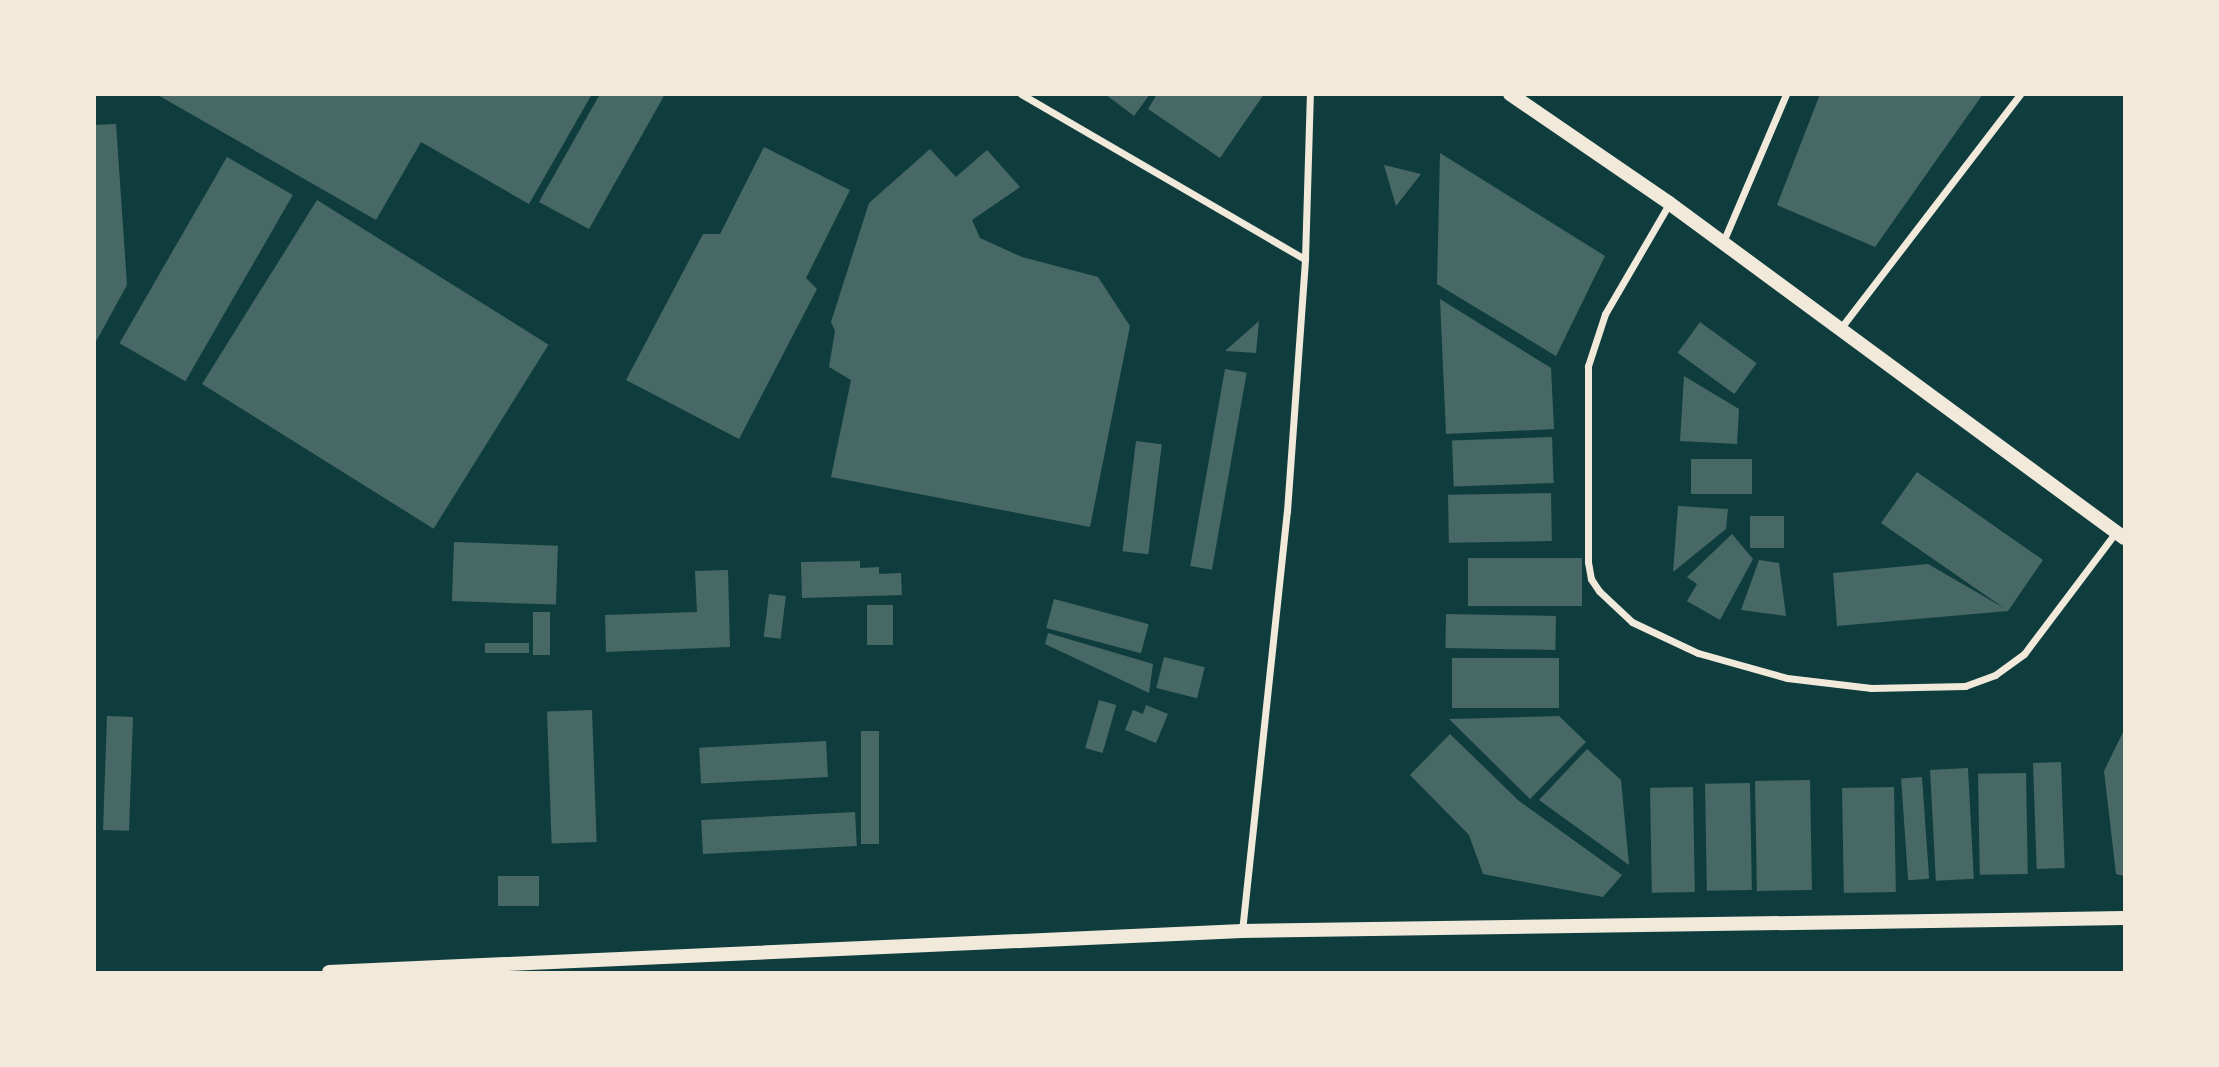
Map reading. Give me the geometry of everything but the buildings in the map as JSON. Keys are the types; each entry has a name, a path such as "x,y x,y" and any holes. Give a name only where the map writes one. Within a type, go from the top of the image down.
{"main road":[{"path":"1510,94 1669,203 2120,535"},
{"path":"329,972 1242,931 2124,918"}],"street":[{"path":"1021,94 1305,259"},
{"path":"1242,931 1287,511 1305,259 1310,94"},
{"path":"1723,243 1786,94"},
{"path":"1840,329 2020,94"},
{"path":"1669,203 1605,314 1588,366 1589,570 1599,592 1632,622 1698,653 1787,678 1871,688 1965,686 1995,675 2024,654 2120,535"}]}
